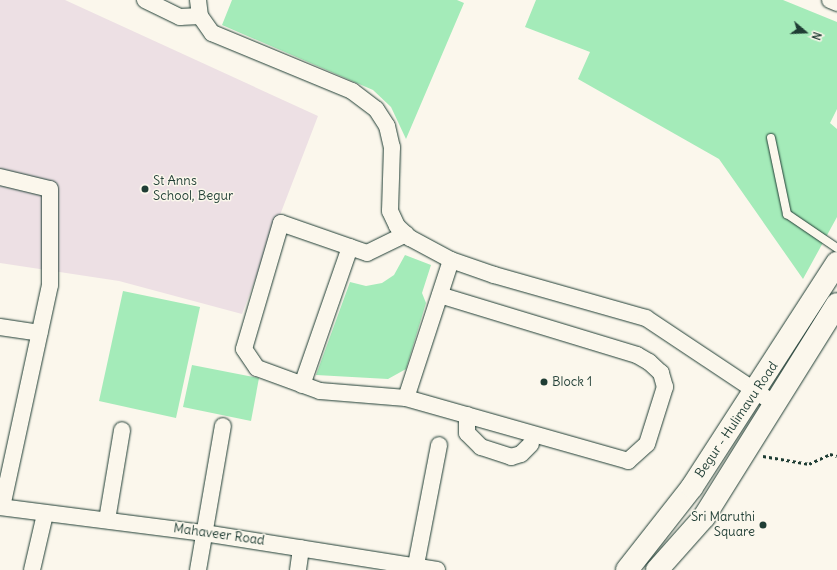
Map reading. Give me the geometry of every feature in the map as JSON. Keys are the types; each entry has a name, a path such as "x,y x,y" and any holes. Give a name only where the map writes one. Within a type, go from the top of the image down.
{"main road":[{"name":"Begur - Hulimavu Road","path":"627,570 692,487 756,392 837,262"},
{"name":"Begur - Hulimavu Road","path":"657,570 704,517 837,304"}],"street":[{"path":"145,0 180,17 200,16"},
{"path":"198,0 200,16 212,33 352,91 376,109 387,126 392,147 390,211 406,234 451,260 646,318 775,404"},
{"path":"830,0 837,3"},
{"path":"0,178 50,189 50,285 1,507"},
{"path":"406,234 367,253 281,223 244,348 257,368 302,385 320,390 406,398 628,461 647,444 664,382 658,370 637,355 440,295"},
{"path":"302,385 350,247"},
{"path":"406,398 451,260"},
{"path":"0,327 40,333"},
{"path":"467,415 467,433 480,447 511,457 521,454 531,444"},
{"path":"198,570 223,426"},
{"path":"107,520 122,430"},
{"path":"416,565 439,445"},
{"name":"Mahaveer Road","path":"1,507 45,514 107,520 204,533 301,548 389,566 416,565 437,570"},
{"path":"32,570 45,514"},
{"path":"298,570 301,548"}],"lane":[{"path":"771,138 787,214 837,248"}],"path":[{"path":"747,448 772,460 809,464 830,454 837,456"}],"shaded area":[{"name":"St Anns School, Begur","path":"0,0 65,0 318,116 242,314 119,281 0,263"}],"green space":[{"path":"232,0 457,0 464,3 406,139 391,107 373,90 222,25"},
{"path":"536,0 783,0 837,22 837,109 830,123 837,129 837,217 803,279 719,159 578,79 590,52 525,27"},
{"path":"405,255 431,265 422,293 426,303 406,369 388,379 316,375 350,282 366,286 382,283 394,275"},
{"path":"123,291 200,307 176,418 99,401"},
{"path":"192,365 259,378 251,421 183,407"}],"place":[{"name":"St Anns School, Begur","path":"145,189"},
{"name":"Block 1","path":"544,382"},
{"name":"Sri Maruthi Square","path":"763,525"}]}
